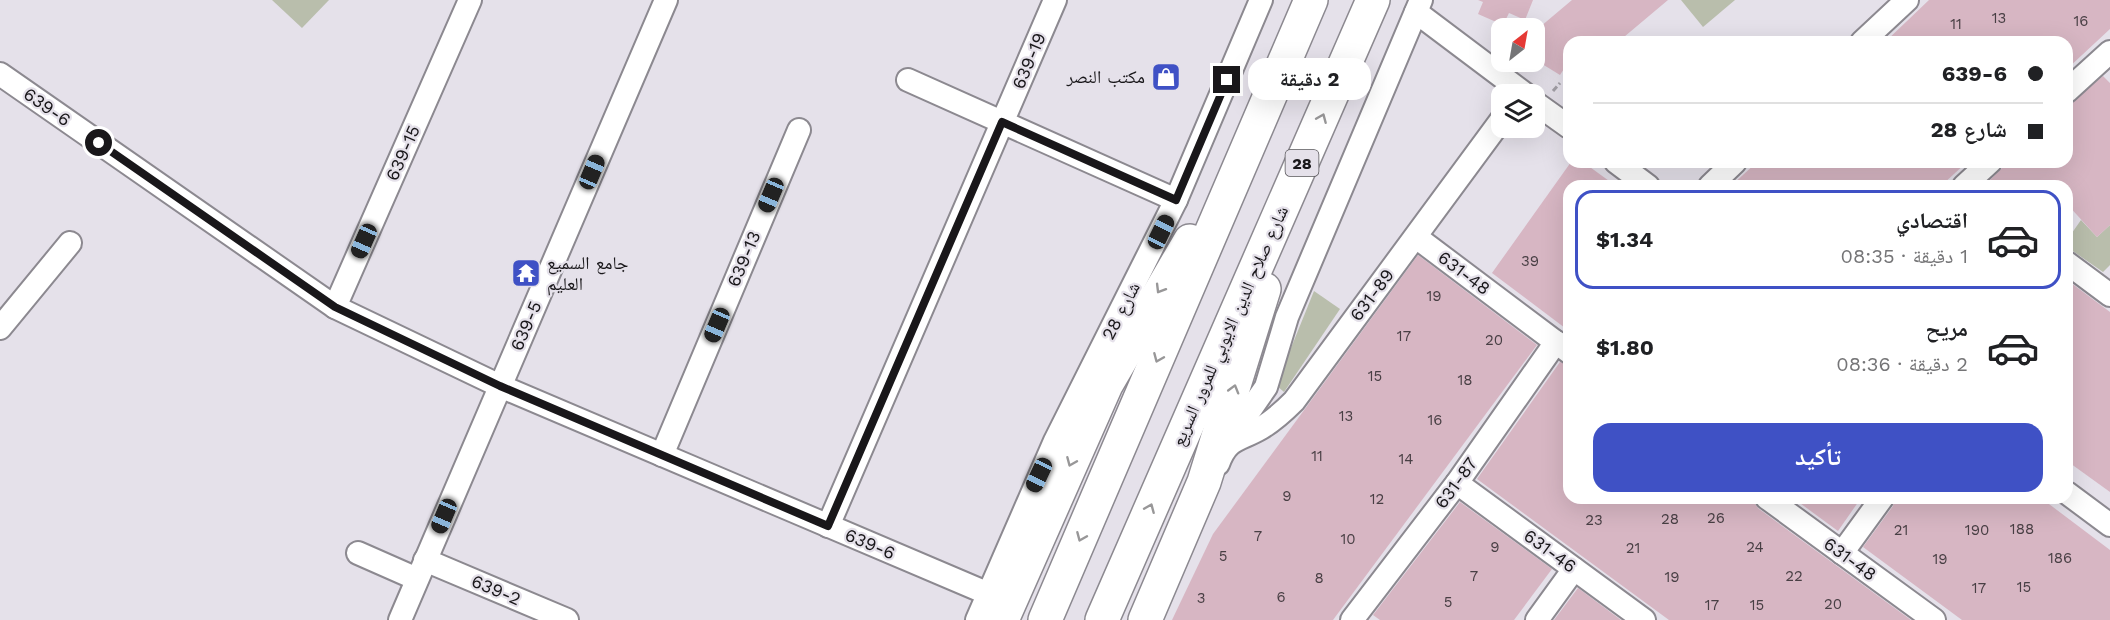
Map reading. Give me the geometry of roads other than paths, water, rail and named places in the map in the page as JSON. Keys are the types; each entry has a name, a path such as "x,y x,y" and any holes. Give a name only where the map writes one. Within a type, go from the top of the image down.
{"highway":[{"path":"1045,620 1311,0"},
{"name":"شارع صلاح الدين الايوبي للمرور السريع","path":"1102,620 1373,0"},
{"path":"996,607 1106,385 1157,294 1246,150"},
{"path":"1145,620 1204,482 1231,400 1298,173"}],"street":[{"name":"639-15","path":"335,307 470,0"},
{"name":"639-5","path":"400,620 666,0"},
{"name":"639-19","path":"828,526 1055,0"},
{"name":"شارع 28","path":"977,620 996,607 1054,441 1176,200 1261,0"},
{"path":"1868,36 1907,0"},
{"path":"1204,482 1266,387 1277,345 1291,308 1419,6 1517,84"},
{"path":"2073,86 2110,52"},
{"name":"639-6","path":"0,74 335,307 500,386 828,526 996,607"},
{"path":"908,80 1176,200"},
{"path":"1545,107 1563,122"},
{"name":"639-13","path":"662,455 799,130"},
{"name":"631-89","path":"1223,450 1239,437 1269,423 1294,400 1491,134"},
{"path":"1624,168 1640,180"},
{"path":"1716,180 1729,168"},
{"path":"1970,180 1984,168"},
{"name":"631-48","path":"1416,237 1562,347"},
{"path":"0,328 70,243"},
{"path":"2073,267 2107,288"},
{"name":"631-87","path":"1352,620 1562,347"},
{"path":"1161,620 1223,450"},
{"name":"631-46","path":"1457,483 1644,620"},
{"path":"2073,497 2110,525"},
{"name":"631-48","path":"1775,504 1934,620"},
{"path":"1842,553 1878,504"},
{"name":"639-2","path":"358,553 421,569 567,620"},
{"path":"1537,620 1574,569"}],"place":[{"name":"مكتب النصر","path":"1166,77"},
{"name":"جامع السميع العليم","path":"526,273"}]}
